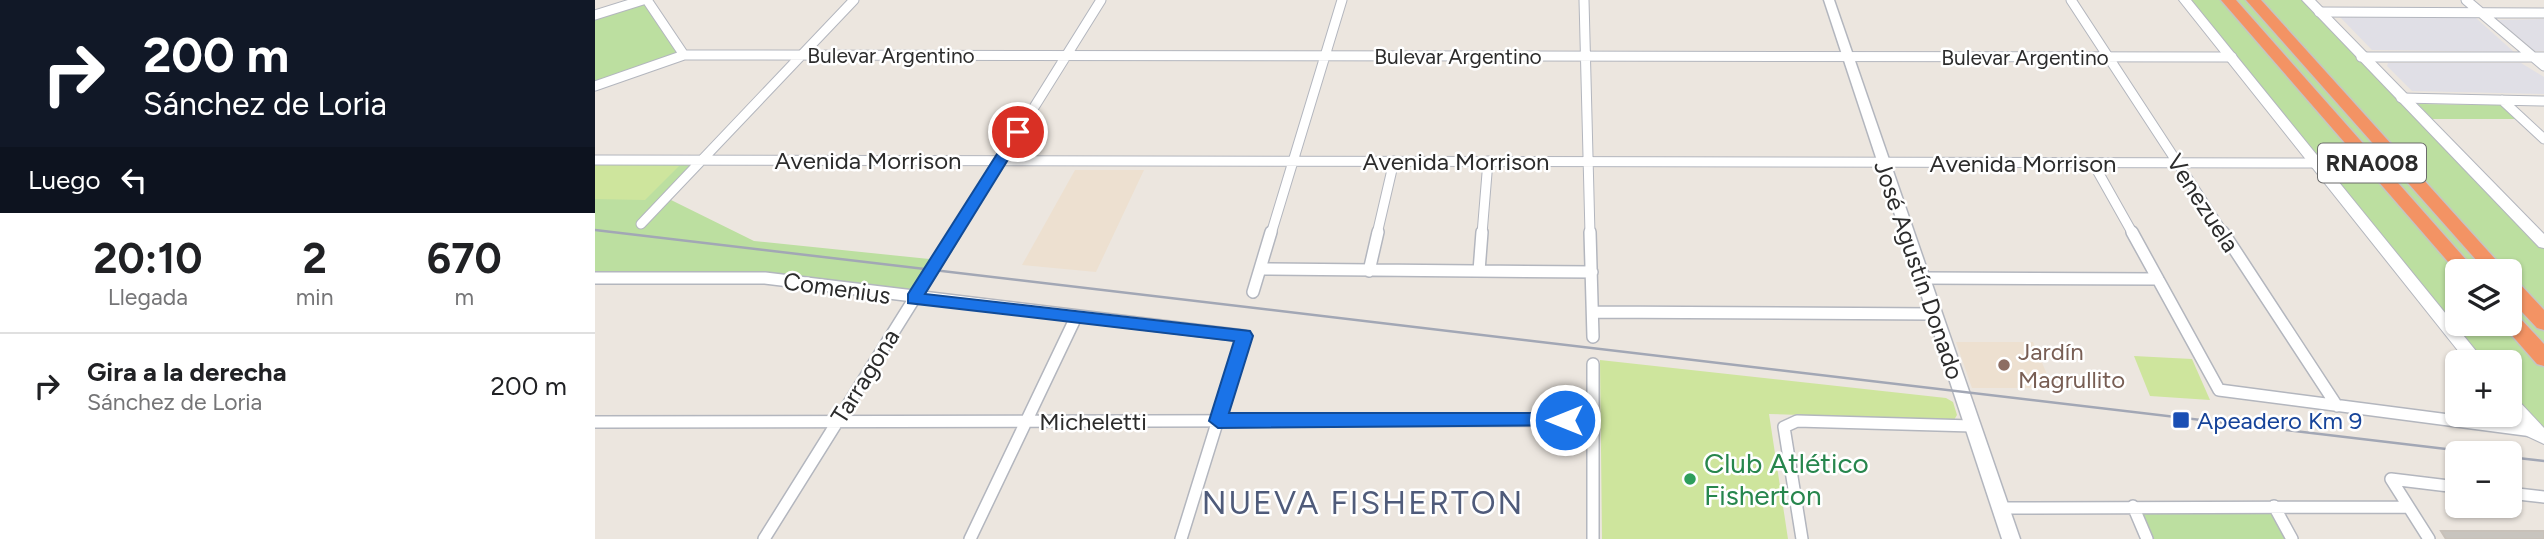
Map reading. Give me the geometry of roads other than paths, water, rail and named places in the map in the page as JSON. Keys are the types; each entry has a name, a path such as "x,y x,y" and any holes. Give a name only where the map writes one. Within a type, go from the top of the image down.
{"highway":[{"name":"RNA008","path":"2255,0 2277,28 2486,259"},
{"name":"RNA008","path":"2229,1 2456,259"},
{"path":"2522,299 2544,323"},
{"path":"2522,333 2544,358"}],"main road":[{"path":"2185,0 2467,350"},
{"path":"2308,0 2544,243"},
{"path":"2522,416 2538,434"}],"street":[{"path":"595,15 645,0 684,55"},
{"path":"641,224 854,0"},
{"name":"Tarragona","path":"764,539 1101,0"},
{"path":"1253,292 1342,0"},
{"path":"1584,0 1593,337"},
{"name":"José Agustín Donado","path":"1829,0 2011,539"},
{"name":"Venezuela","path":"2071,0 2337,406"},
{"path":"2466,0 2544,66"},
{"path":"2319,12 2544,13"},
{"name":"Bulevar Argentino","path":"595,86 684,55 2232,57"},
{"path":"2361,57 2544,57"},
{"path":"2401,98 2544,101"},
{"path":"2502,100 2544,139"},
{"name":"Avenida Morrison","path":"595,160 2317,163"},
{"path":"1369,271 1394,161"},
{"path":"1479,271 1488,162"},
{"path":"2093,163 2219,390 2538,434"},
{"path":"1260,269 1592,272"},
{"name":"Comenius","path":"595,278 765,278 1244,336 1218,421"},
{"path":"1922,278 2158,279"},
{"path":"1593,312 1934,314"},
{"path":"970,539 1076,317"},
{"path":"1593,364 1593,539"},
{"name":"Micheletti","path":"595,422 1592,420"},
{"path":"1181,539 1218,421"},
{"path":"1802,539 1784,427 1797,421 1972,425"},
{"path":"2429,539 2391,479 2445,486"},
{"path":"2522,494 2544,497"},
{"path":"2133,506 2147,539"},
{"path":"2274,506 2292,539"},
{"path":"2001,508 2408,507"}],"railway":[{"path":"595,230 2445,449"},
{"path":"2522,458 2544,461"}],"place":[{"name":"Jardín Magrullito","path":"2004,365"},
{"name":"Apeadero Km 9","path":"2181,420"},
{"name":"Club Atlético Fisherton","path":"1690,479"}],"district":[{"name":"NUEVA FISHERTON","path":"1363,503"}]}
